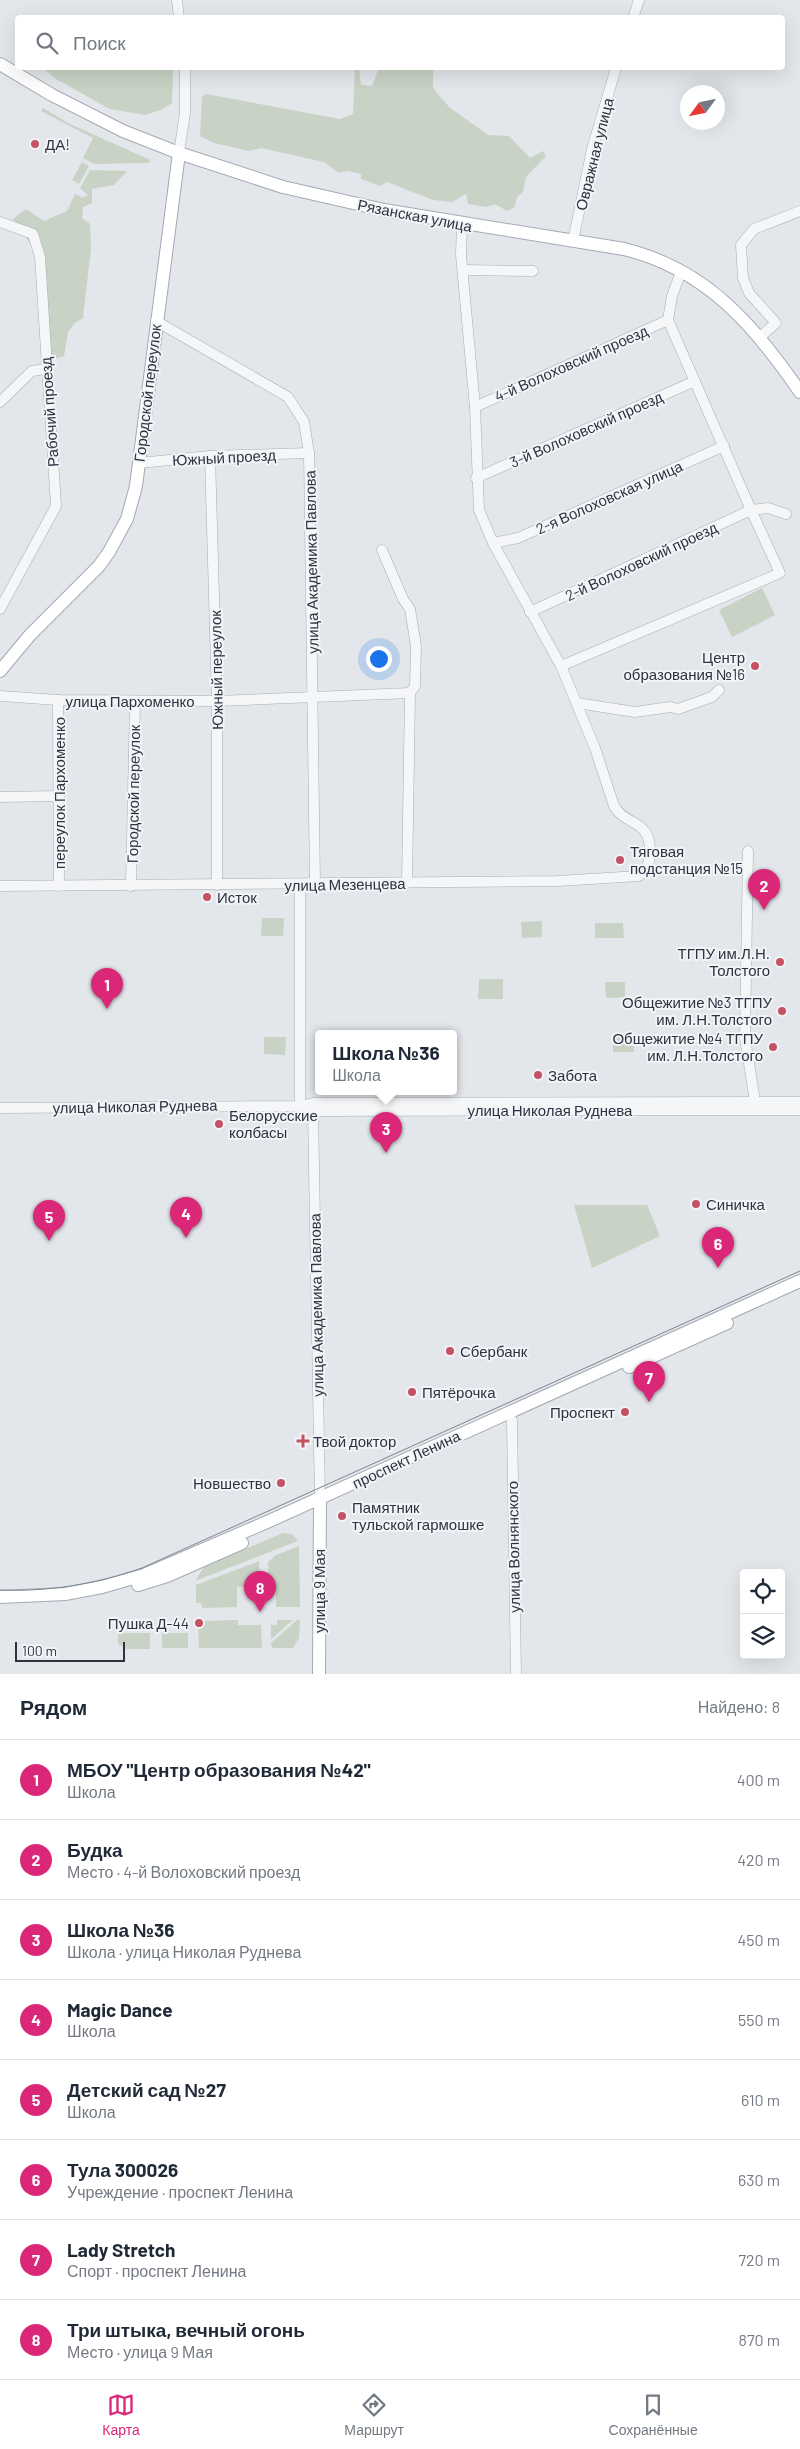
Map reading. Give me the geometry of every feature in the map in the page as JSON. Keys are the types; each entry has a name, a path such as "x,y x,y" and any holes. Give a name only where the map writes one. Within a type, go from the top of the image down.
{"main road":[{"name":"Рязанская улица","path":"0,64 52,96 123,131 179,153 301,192 462,224 642,254 681,272 718,295 760,336 800,392"},
{"name":"Городской переулок","path":"0,671 30,635 99,566 117,541 127,519 136,486 179,153"},
{"name":"проспект Ленина","path":"0,1603 45,1603 95,1596 143,1584 194,1564 290,1521 320,1503 800,1281"},
{"name":"проспект Ленина","path":"0,1597 65,1594 102,1587 144,1575 320,1503 512,1420 800,1290"},
{"name":"улица 9 Мая","path":"319,1674 320,1503"}],"street":[{"path":"176,0 178,15"},
{"path":"634,15 639,0"},
{"name":"Городской переулок","path":"179,153 185,113 185,70"},
{"name":"Овражная улица","path":"573,241 592,149 615,70"},
{"path":"760,336 776,323 749,293 744,278 741,245 754,229 800,211"},
{"name":"4-й Волоховский проезд","path":"462,224 461,255 474,407 476,478 480,510 493,543 561,666 595,748 617,812 635,822 644,830"},
{"name":"Рабочий проезд","path":"0,609 56,506 40,257 32,234 1,225"},
{"path":"463,270 533,271"},
{"path":"561,666 780,573 668,320 672,296 681,272"},
{"name":"4-й Волоховский проезд","path":"474,407 668,320"},
{"name":"улица Академика Павлова","path":"156,321 288,397 304,422 309,453 315,884"},
{"path":"0,402 32,371 46,370"},
{"name":"3-й Волоховский проезд","path":"476,478 695,381"},
{"name":"2-я Волоховская улица","path":"493,543 518,538 724,446"},
{"name":"Южный проезд","path":"139,463 210,456 309,453"},
{"name":"Южный переулок","path":"210,456 217,701 217,885"},
{"path":"751,510 768,508 786,514"},
{"name":"2-й Волоховский проезд","path":"530,612 751,510"},
{"path":"382,550 403,599 410,609 416,646 415,686 410,692 408,883"},
{"path":"577,703 635,712 670,707 678,709 712,697 719,690"},
{"name":"улица Пархоменко","path":"0,696 58,700 217,701 410,692"},
{"name":"переулок Пархоменко","path":"58,700 59,886"},
{"name":"Городской переулок","path":"131,886 135,701"},
{"path":"0,797 59,796"},
{"name":"улица Мезенцева","path":"0,886 558,881 638,876 646,870 650,862 650,846 644,830"},
{"path":"748,851 745,1038 754,1106"},
{"path":"300,884 300,1106"},
{"name":"улица Николая Руднева","path":"0,1108 300,1106 313,1103 423,1101 754,1106 800,1110"},
{"name":"улица Николая Руднева","path":"300,1106 313,1111 754,1106 800,1102"},
{"name":"улица Академика Павлова","path":"313,1111 320,1503"},
{"name":"улица Волнянского","path":"512,1420 516,1674"}],"green space":[{"path":"45,70 173,70 172,103 163,109 145,115 110,109 56,79"},
{"path":"355,70 359,70 361,85 372,86 378,70 433,70 433,88 449,107 488,135 509,136 530,158 543,151 546,156 526,177 523,192 517,197 514,208 507,211 495,204 486,207 468,204 466,194 452,202 433,200 387,182 380,186 361,179 361,174 347,171 339,173 324,162 261,148 249,151 214,143 200,136 202,97 206,94 340,119 353,114"},
{"path":"43,108 68,123 150,160 149,163 94,164 83,158 93,138 41,111"},
{"path":"82,162 89,166 79,184 72,180"},
{"path":"90,170 127,171 114,185 92,189 92,203 83,207 82,218 90,224 91,248 83,318 75,323 68,332 64,356 46,361 40,257 13,219 26,209 44,221 67,211 75,194 83,198 88,195 80,188"},
{"path":"762,588 775,615 732,637 719,610"},
{"path":"262,918 284,918 283,936 261,936"},
{"path":"542,921 542,937 522,938 521,922"},
{"path":"595,923 623,923 624,938 595,938"},
{"path":"479,979 503,979 503,999 478,999"},
{"path":"605,982 625,982 625,997 606,998"},
{"path":"264,1037 286,1037 285,1055 264,1054"},
{"path":"613,1037 634,1037 634,1052 613,1052"},
{"path":"574,1205 647,1205 660,1236 592,1268"},
{"path":"283,1533 292,1534 298,1541 195,1581 204,1567"},
{"path":"299,1546 300,1607 276,1607 276,1586 269,1586 268,1562 276,1555"},
{"path":"259,1561 260,1586 237,1587 237,1607 202,1608 201,1603 196,1603 196,1585"},
{"path":"238,1620 238,1625 261,1625 262,1648 199,1648 198,1626 203,1626 202,1621"},
{"path":"277,1620 293,1620 271,1639 271,1625 277,1625"},
{"path":"297,1620 300,1620 299,1638 293,1648 272,1648 271,1643"},
{"path":"118,1633 150,1633 150,1649 127,1649 118,1644"},
{"path":"162,1633 188,1633 188,1648 162,1648"}],"tram line":[{"path":"0,1590 36,1590 72,1586 90,1583 142,1568 800,1271"}],"place":[{"name":"ДА!","path":"35,144"},
{"name":"Центр образования №16","path":"755,666"},
{"name":"Тяговая подстанция №15","path":"620,860"},
{"name":"Исток","path":"207,897"},
{"name":"Будка","path":"764,910"},
{"name":"ТГПУ им.Л.Н. Толстого","path":"780,962"},
{"name":"МБОУ \"Центр образования №42\"","path":"107,1009"},
{"name":"Общежитие №3 ТГПУ им. Л.Н.Толстого","path":"782,1011"},
{"name":"Общежитие №4 ТГПУ им. Л.Н.Толстого","path":"773,1047"},
{"name":"Забота","path":"538,1075"},
{"name":"Белорусские колбасы","path":"219,1124"},
{"name":"Школа №36","path":"386,1153"},
{"name":"Синичка","path":"696,1204"},
{"name":"Magic Dance","path":"186,1238"},
{"name":"Детский сад №27","path":"49,1241"},
{"name":"Тула 300026","path":"718,1268"},
{"name":"Сбербанк","path":"450,1351"},
{"name":"Пятёрочка","path":"412,1392"},
{"name":"Lady Stretch","path":"649,1402"},
{"name":"Проспект","path":"625,1412"},
{"name":"Твой доктор","path":"303,1441"},
{"name":"Новшество","path":"281,1483"},
{"name":"Памятник тульской гармошке","path":"342,1516"},
{"name":"Три штыка, вечный огонь","path":"260,1612"},
{"name":"Пушка Д-44","path":"199,1623"}]}
